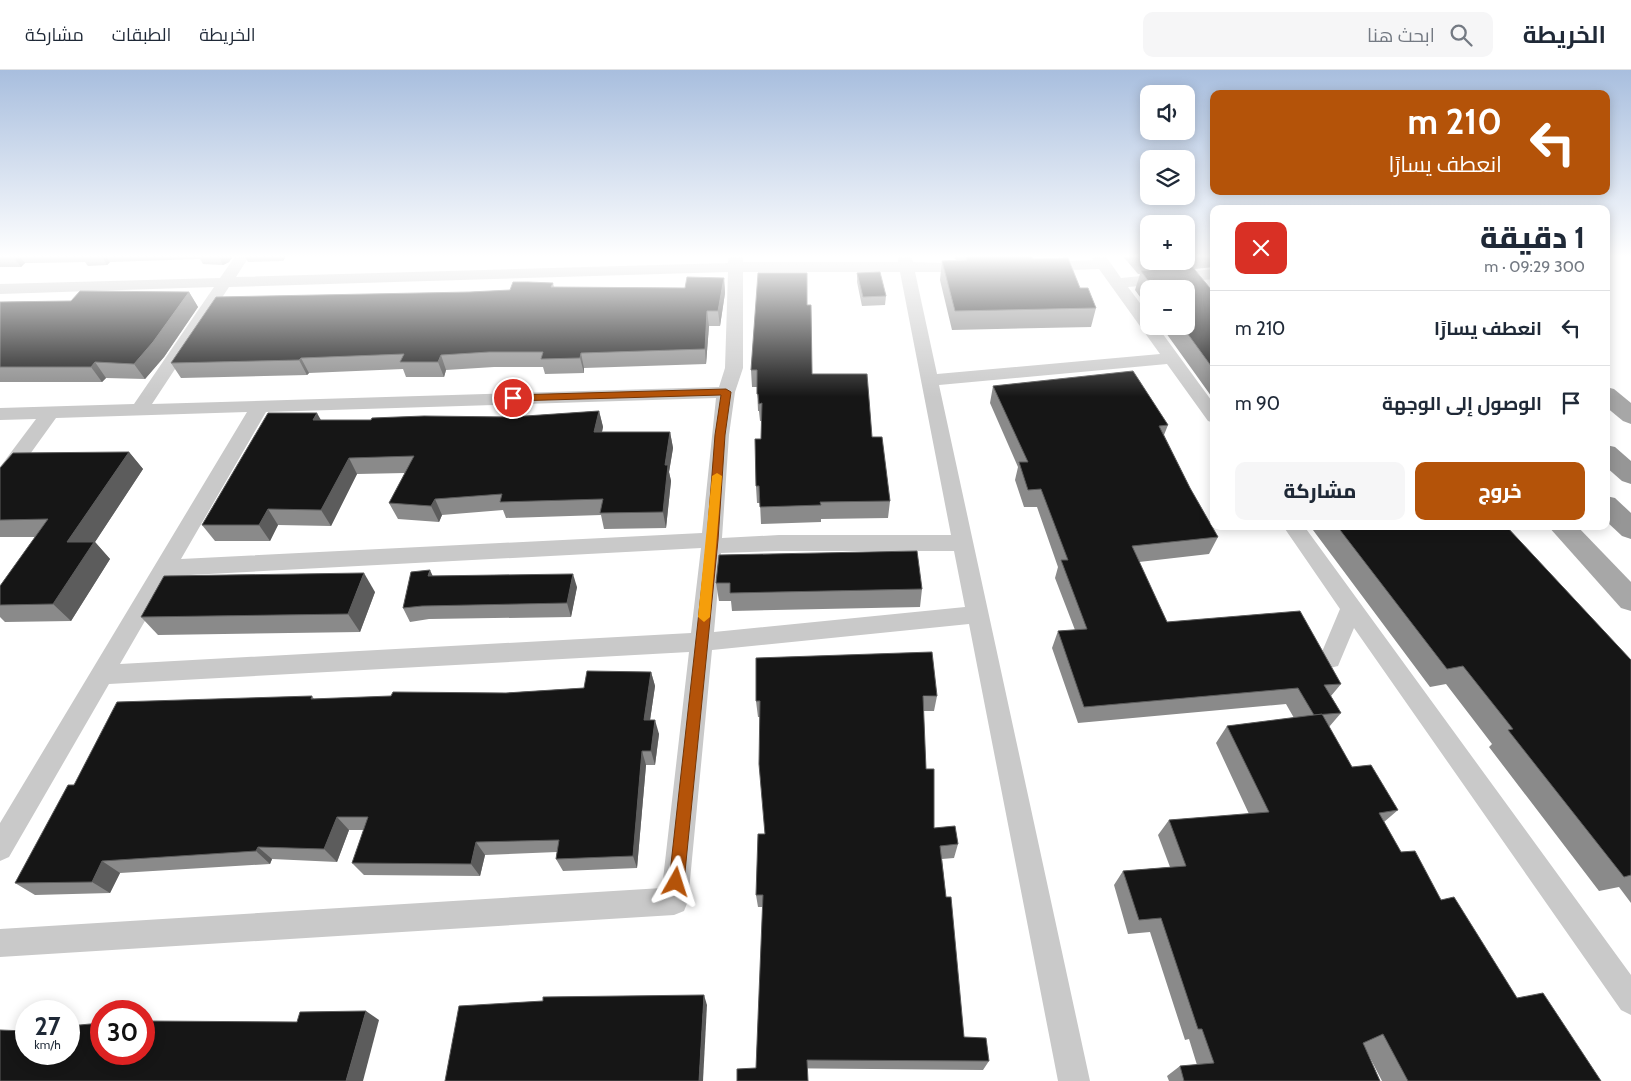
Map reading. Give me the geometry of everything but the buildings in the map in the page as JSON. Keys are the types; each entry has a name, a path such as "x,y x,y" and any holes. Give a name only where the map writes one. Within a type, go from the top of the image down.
{"highway":[{"path":"1610,456 1631,475"},
{"path":"1610,509 1631,529"}],"main road":[{"path":"1610,398 1631,416"},
{"path":"1565,530 1631,600"}],"street":[{"path":"139,410 211,302"},
{"path":"0,943 674,901 712,543 720,435 726,392 734,368 735,302"},
{"path":"913,302 1074,1081"},
{"path":"1131,302 1210,412"},
{"path":"929,380 1171,358"},
{"path":"0,414 726,392"},
{"path":"0,848 260,406"},
{"path":"0,481 51,412"},
{"path":"1296,530 1631,1000"},
{"path":"165,568 712,543 963,544"},
{"path":"1330,659 1351,608"},
{"path":"102,675 702,642 978,614"}],"slow traffic":[{"path":"704,617 717,476"}],"route":[{"path":"513,398 726,392 720,435 712,540 676,882"}]}
